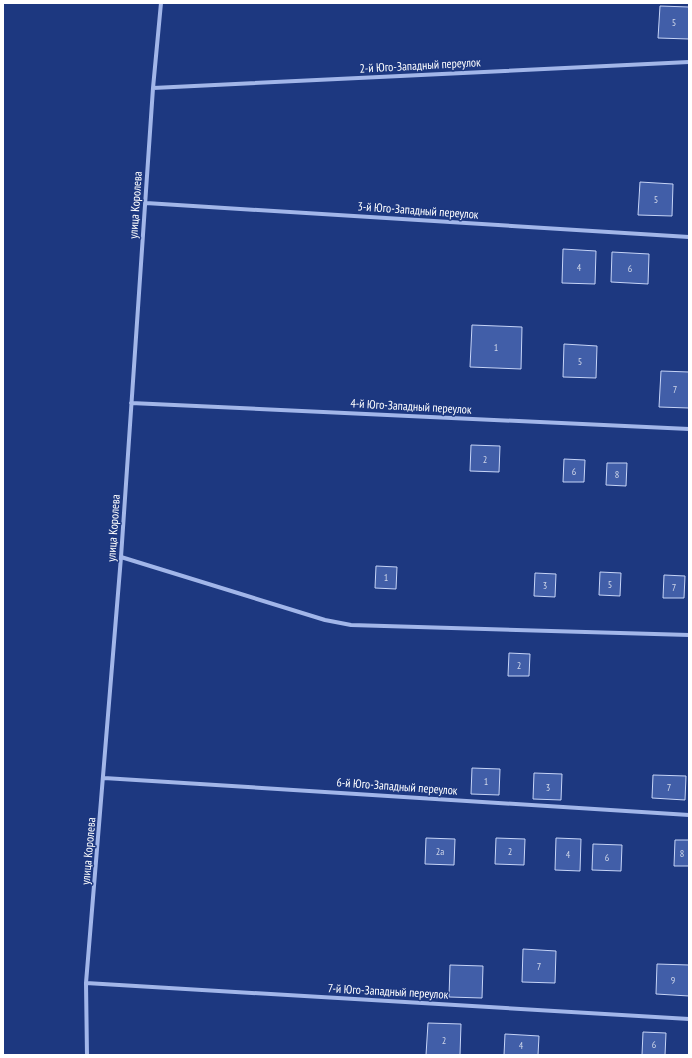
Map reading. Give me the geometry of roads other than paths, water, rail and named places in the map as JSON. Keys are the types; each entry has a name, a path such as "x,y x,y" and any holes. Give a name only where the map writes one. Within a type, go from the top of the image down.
{"street":[{"name":"улица Королева","path":"87,1055 86,983 121,557 153,88 161,3"},
{"name":"2-й Юго-Западный переулок","path":"153,88 689,62"},
{"name":"3-й Юго-Западный переулок","path":"146,203 689,237"},
{"name":"4-й Юго-Западный переулок","path":"131,403 689,429"},
{"path":"121,557 325,620 351,625 689,635"},
{"name":"6-й Юго-Западный переулок","path":"104,778 689,815"},
{"name":"7-й Юго-Западный переулок","path":"86,983 689,1019"}]}
